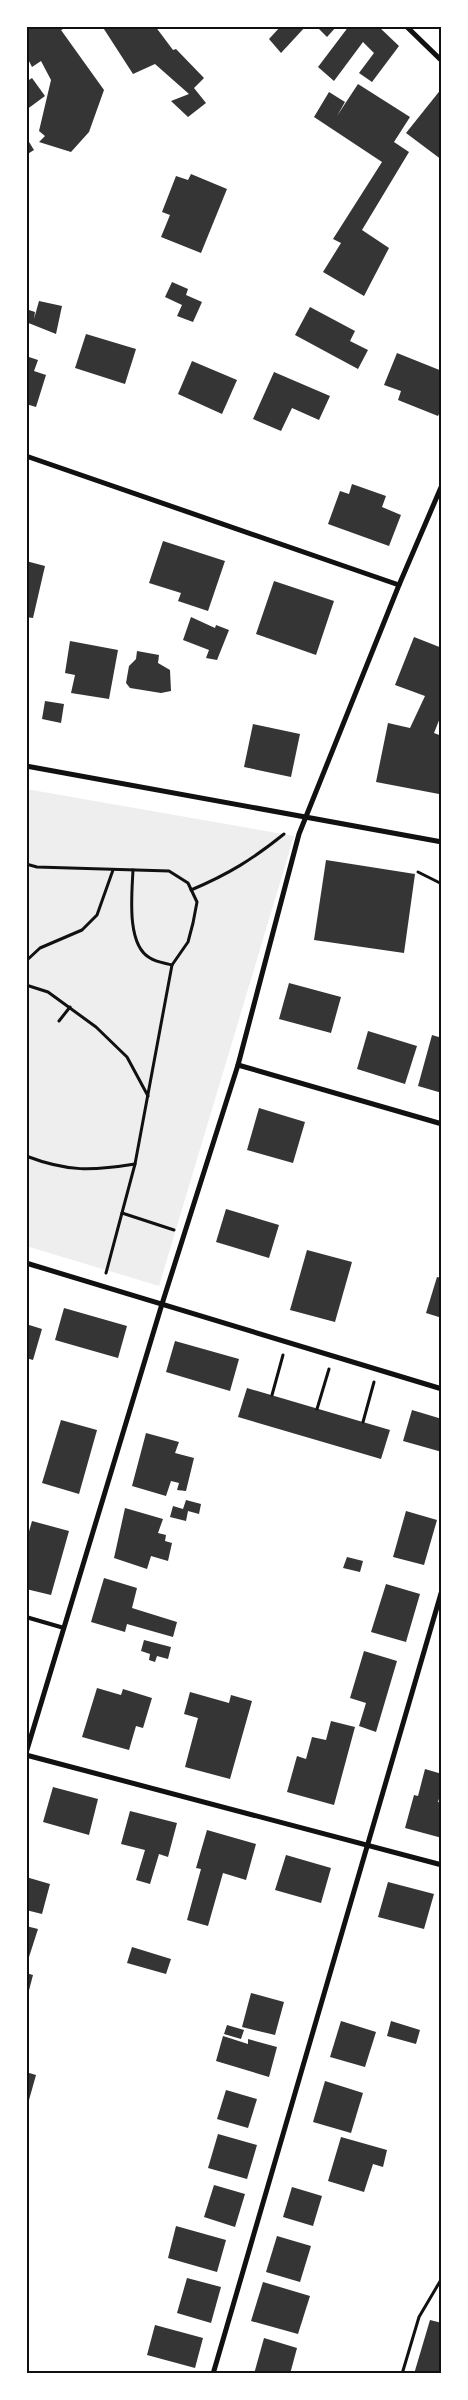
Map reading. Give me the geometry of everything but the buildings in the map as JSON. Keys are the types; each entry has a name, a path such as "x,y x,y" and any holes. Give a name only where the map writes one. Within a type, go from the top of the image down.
{"street":[{"path":"406,26 442,61"},
{"path":"26,456 399,585"},
{"path":"442,485 399,585 299,834 238,1066 162,1304 26,1754 442,1865"},
{"path":"26,766 442,842"},
{"path":"238,1066 442,1124"},
{"path":"26,1263 442,1389"},
{"path":"213,2374 442,1590"}],"lane":[{"path":"26,1617 64,1628"}],"path":[{"path":"191,890 221,878 250,861 306,817"},
{"path":"26,864 37,867 169,871 188,883 197,902 194,923 188,942 172,965 149,1097 135,1164 102,1286"},
{"path":"26,961 40,948 82,930 87,925 96,915 113,870"},
{"path":"133,870 132,913 136,943 149,958 172,965"},
{"path":"418,872 442,884"},
{"path":"26,986 48,992 96,1027 127,1058 149,1097"},
{"path":"59,1021 70,1007"},
{"path":"26,1156 52,1166 98,1170 135,1164"},
{"path":"122,1213 184,1234"},
{"path":"272,1395 287,1342"},
{"path":"317,1409 333,1356"},
{"path":"363,1422 378,1370"},
{"path":"402,2374 419,2318 442,2278"}],"shaded area":[{"path":"26,789 294,836 159,1286 26,1246"}]}
